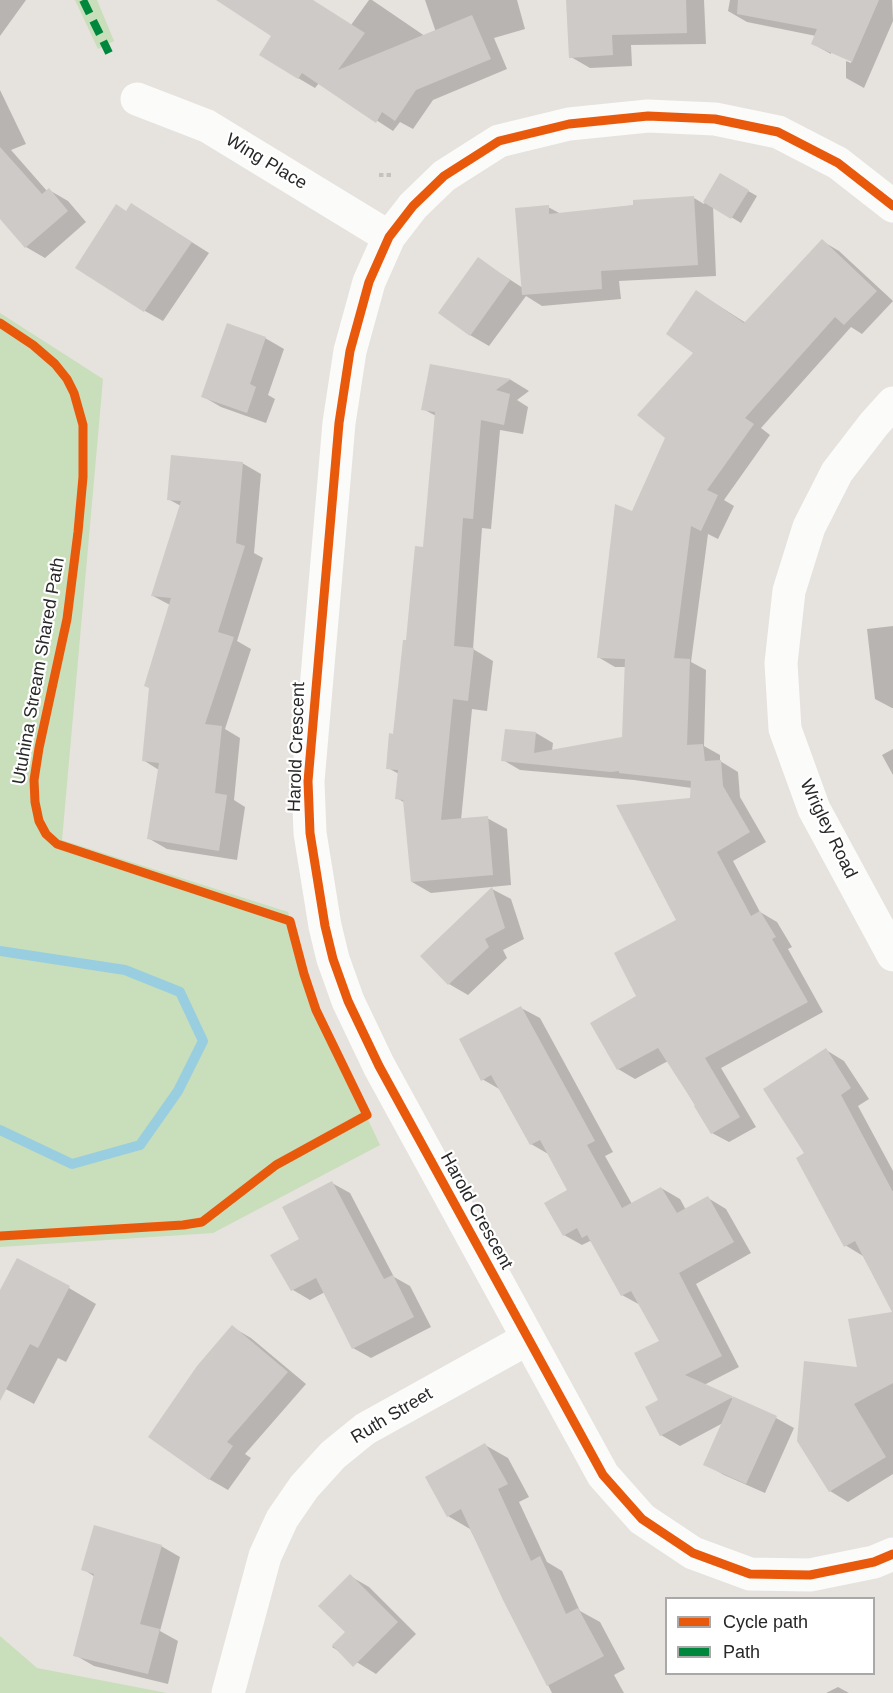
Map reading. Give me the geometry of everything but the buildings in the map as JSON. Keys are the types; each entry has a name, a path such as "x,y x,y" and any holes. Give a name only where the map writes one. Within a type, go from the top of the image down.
{"street":[{"name":"Wing Place","path":"137,99 207,126 389,237"},
{"name":"Harold Crescent","path":"893,206 838,163 778,132 715,119 648,116 569,124 499,141 444,176 413,206 389,237 369,282 350,351 339,423 308,781 310,833 325,926 333,959 348,1001 379,1066 603,1475 642,1519 693,1553 750,1574 810,1575 874,1562 893,1554"},
{"name":"Wrigley Road","path":"893,403 837,472 809,527 789,591 781,663 785,729 814,809 893,955"},
{"name":"Ruth Street","path":"228,1693 265,1556 282,1519 304,1487 333,1455 365,1429 527,1339"}],"green space":[{"path":"75,0 97,0 114,41 98,49"},
{"path":"0,313 103,379 62,840 288,912 313,1004 380,1145 213,1233 0,1247"},
{"path":"0,1636 37,1668 167,1693 0,1693"}],"waterway":[{"path":"0,951 125,970 180,992 203,1041 178,1091 140,1145 72,1164 0,1130"}],"marked path":[{"path":"83,0 109,53"}],"cycle path":[{"path":"893,206 838,163 778,132 715,119 648,116 569,124 499,141 444,176 413,206 389,237 369,282 350,351 339,423 308,781 310,833 325,926 333,959 348,1001 379,1066 603,1475 642,1519 693,1553 750,1574 810,1575 874,1562 893,1554"},
{"name":"Utuhina Stream Shared Path","path":"0,323 33,345 55,364 67,379 74,393 83,425 83,477 67,619 34,780 39,821 46,834 57,844 290,921 316,1010 367,1115 276,1165 202,1222 0,1236"}]}
